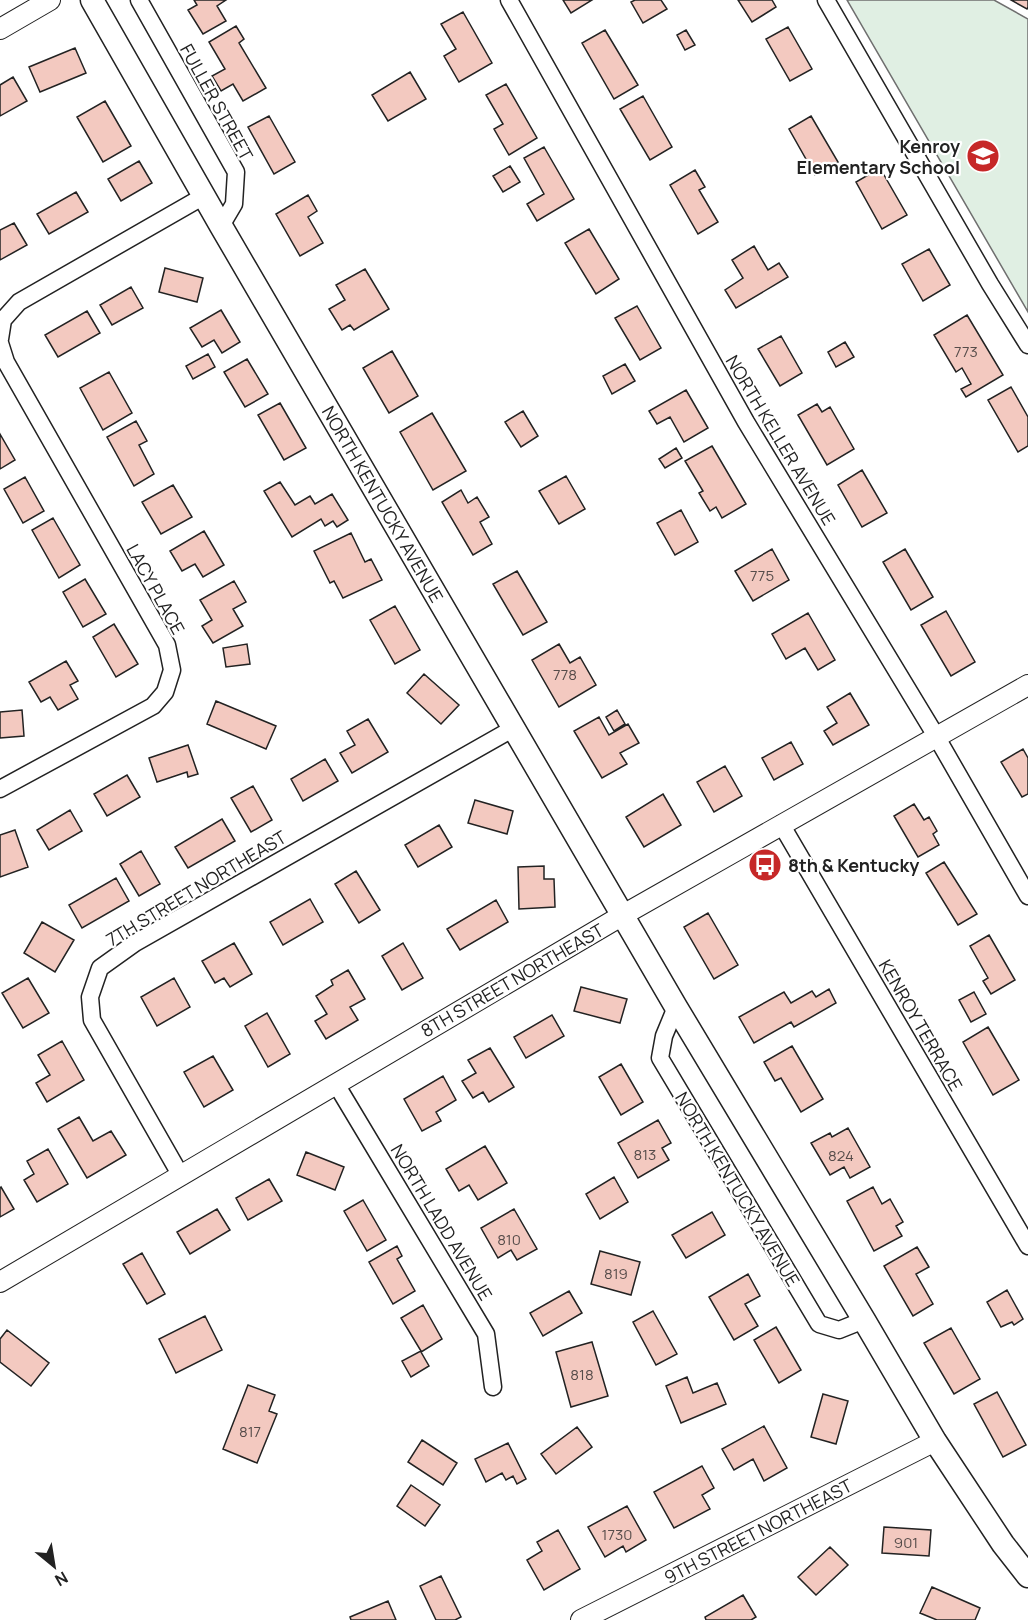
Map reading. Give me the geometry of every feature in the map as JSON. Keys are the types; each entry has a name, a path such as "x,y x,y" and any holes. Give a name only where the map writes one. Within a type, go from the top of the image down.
{"main road":[{"name":"NORTH KENTUCKY AVENUE","path":"92,0 676,1007 935,1441 1003,1544 1028,1576"}],"street":[{"path":"0,29 50,0"},
{"name":"FULLER STREET","path":"139,0 236,172 234,204 221,226"},
{"name":"NORTH KELLER AVENUE","path":"509,0 746,422 936,736 1028,896"},
{"path":"826,0 990,284 1028,345"},
{"name":"LACY PLACE","path":"2,788 153,706 165,692 172,670 167,645 6,362 0,341 3,320 19,302 204,196"},
{"name":"8TH STREET NORTHEAST","path":"0,1282 623,915 1028,685"},
{"name":"7TH STREET NORTHEAST","path":"181,1176 92,1020 90,997 100,968 135,943 514,728"},
{"name":"KENROY TERRACE","path":"781,824 1028,1246"},
{"name":"NORTH KENTUCKY AVENUE","path":"676,1007 664,1036 660,1058 744,1201 819,1324 838,1330 864,1320"},
{"name":"NORTH LADD AVENUE","path":"336,1084 486,1334 494,1387"},
{"name":"9TH STREET NORTHEAST","path":"581,1620 935,1441"}],"green space":[{"name":"Kenroy Elementary School","path":"847,0 994,0 1028,19 1028,312"}],"building":[{"path":"194,0 226,0 217,6 226,21 203,34 188,10 197,5"},
{"path":"563,0 592,0 571,13"},
{"path":"661,0 667,9 643,23 631,2"},
{"path":"738,0 772,0 776,7 752,22"},
{"path":"1011,0 1028,0 1028,7 1027,9"},
{"path":"463,12 492,63 459,82 444,56 456,49 441,24"},
{"path":"236,26 244,39 239,43 266,88 243,101 233,84 221,91 212,76 225,69 209,42"},
{"path":"788,27 812,69 790,81 766,39"},
{"path":"605,30 638,85 614,99 582,43"},
{"path":"686,30 695,45 685,50 677,35"},
{"path":"75,48 86,73 40,92 29,67"},
{"path":"410,72 426,99 388,121 372,95"},
{"path":"13,77 27,101 0,116 0,85"},
{"path":"506,84 537,138 509,155 494,129 503,124 486,95"},
{"path":"643,96 672,147 650,160 620,109"},
{"path":"105,101 131,146 103,162 77,117"},
{"path":"269,116 295,162 274,174 248,127"},
{"path":"811,116 838,162 815,175 789,129"},
{"path":"544,147 574,199 537,221 527,204 544,194 524,158"},
{"path":"139,161 152,183 121,201 108,179"},
{"path":"510,166 520,182 503,192 493,176"},
{"path":"880,168 907,215 882,229 856,182"},
{"path":"695,170 705,187 699,190 718,222 698,234 670,185"},
{"path":"76,192 88,212 49,234 37,214"},
{"path":"308,195 317,211 308,217 323,243 300,256 276,214"},
{"path":"14,223 27,245 0,260 0,230"},
{"path":"589,229 619,279 596,294 565,243"},
{"path":"754,246 768,270 779,263 788,277 736,308 725,290 743,278 732,260"},
{"path":"929,249 950,285 923,301 902,264"},
{"path":"165,268 203,278 197,302 159,292"},
{"path":"365,269 389,309 354,330 350,325 342,330 329,309 345,300 336,285"},
{"path":"131,287 143,308 112,325 100,305"},
{"path":"637,306 661,348 640,360 615,318"},
{"path":"221,310 240,342 222,353 214,340 202,347 190,328"},
{"path":"87,311 100,333 58,357 45,335"},
{"path":"967,315 1003,375 966,397 961,389 971,384 962,368 956,372 934,335"},
{"path":"781,336 802,373 780,386 758,349"},
{"path":"845,342 854,357 836,367 828,352"},
{"path":"392,351 418,396 389,413 363,368"},
{"path":"208,354 215,367 193,379 186,366"},
{"path":"247,359 268,394 245,407 224,372"},
{"path":"625,364 635,381 612,394 603,376"},
{"path":"109,372 132,413 103,430 80,388"},
{"path":"1011,387 1028,417 1028,446 1018,452 988,400"},
{"path":"686,390 708,428 684,442 670,417 657,424 649,411"},
{"path":"280,403 306,448 284,460 258,415"},
{"path":"817,404 822,412 830,407 854,449 827,465 798,415"},
{"path":"523,411 538,436 521,447 505,422"},
{"path":"432,413 466,471 433,490 400,432"},
{"path":"136,421 147,441 139,445 154,474 134,486 107,437"},
{"path":"0,434 15,460 0,469"},
{"path":"712,446 746,504 722,518 716,507 710,511 699,493 703,491 685,461"},
{"path":"676,448 682,458 665,468 659,459"},
{"path":"862,470 887,513 862,527 838,485"},
{"path":"566,476 585,509 559,524 539,491"},
{"path":"25,477 44,511 23,523 4,489"},
{"path":"280,482 295,505 310,496 315,504 332,494 348,520 337,527 333,521 325,526 321,519 292,537 264,491"},
{"path":"173,485 192,517 161,534 142,502"},
{"path":"461,490 468,503 477,497 489,517 480,522 492,544 473,555 442,502"},
{"path":"681,510 698,542 675,555 657,523"},
{"path":"53,518 80,565 59,578 32,530"},
{"path":"204,531 224,565 203,577 195,564 182,571 170,551"},
{"path":"351,533 365,562 371,559 382,580 343,598 334,581 330,583 314,551"},
{"path":"772,549 789,580 753,601 735,571"},
{"path":"905,549 933,597 911,610 883,562"},
{"path":"517,571 547,622 523,635 493,584"},
{"path":"85,579 106,614 83,627 63,592"},
{"path":"234,581 246,602 233,609 243,626 213,643 202,626 212,620 200,600"},
{"path":"395,606 420,650 395,664 370,620"},
{"path":"946,611 975,662 951,676 921,625"},
{"path":"808,613 835,660 818,670 805,648 786,659 772,634"},
{"path":"114,624 138,664 116,677 93,637"},
{"path":"247,644 250,664 226,667 223,648"},
{"path":"559,644 570,663 580,657 596,685 559,707 532,660"},
{"path":"66,661 78,681 70,685 78,699 58,710 50,697 41,702 29,682"},
{"path":"424,674 459,705 441,724 407,693"},
{"path":"850,693 869,725 833,745 824,731 837,723 827,707"},
{"path":"216,701 276,726 266,749 207,724"},
{"path":"22,710 24,736 0,738 0,712"},
{"path":"617,710 625,724 614,731 606,717"},
{"path":"599,717 609,735 628,724 639,743 620,753 627,764 602,778 574,731"},
{"path":"368,719 388,752 352,773 340,753 355,745 347,731"},
{"path":"791,742 803,764 774,780 762,758"},
{"path":"188,745 198,774 188,777 187,772 157,782 149,758"},
{"path":"1023,749 1028,758 1028,794 1022,797 1001,762"},
{"path":"325,759 338,781 303,801 291,779"},
{"path":"725,766 742,796 714,812 697,782"},
{"path":"127,775 140,797 107,816 94,794"},
{"path":"253,786 272,820 251,832 231,798"},
{"path":"663,794 681,825 644,847 626,817"},
{"path":"475,800 513,811 507,834 468,823"},
{"path":"914,804 924,820 929,817 937,831 933,834 939,845 918,857 894,816"},
{"path":"70,810 82,831 49,850 37,830"},
{"path":"222,819 235,841 188,868 175,847"},
{"path":"439,825 452,847 418,867 405,845"},
{"path":"15,830 28,867 0,877 0,835"},
{"path":"141,851 160,884 139,896 120,864"},
{"path":"944,862 977,914 958,925 926,873"},
{"path":"544,866 544,879 554,879 555,907 519,909 518,867"},
{"path":"356,871 380,910 359,923 335,884"},
{"path":"116,878 129,901 82,928 69,905"},
{"path":"310,899 323,922 283,945 270,922"},
{"path":"496,900 508,922 460,950 447,929"},
{"path":"708,913 738,965 714,979 684,927"},
{"path":"42,922 74,940 55,972 24,953"},
{"path":"989,935 1015,980 991,994 983,981 988,978 970,946"},
{"path":"234,943 252,974 230,987 224,978 215,983 202,961"},
{"path":"403,943 423,978 402,990 382,956"},
{"path":"348,970 365,999 350,1007 358,1020 326,1039 315,1021 327,1014 316,996 333,985 331,980"},
{"path":"28,978 49,1013 23,1028 2,993"},
{"path":"174,978 190,1007 157,1026 141,997"},
{"path":"581,987 627,999 620,1023 574,1011"},
{"path":"829,989 836,1003 794,1027 791,1022 754,1043 739,1017 784,992 791,1003 812,991 816,997"},
{"path":"974,992 986,1014 971,1022 959,1000"},
{"path":"267,1013 290,1054 268,1067 245,1026"},
{"path":"552,1015 564,1036 526,1058 514,1037"},
{"path":"988,1027 1019,1080 993,1095 963,1042"},
{"path":"62,1041 84,1080 47,1102 36,1083 50,1075 38,1055"},
{"path":"792,1046 823,1099 801,1112 781,1078 775,1081 764,1062"},
{"path":"490,1048 514,1087 489,1102 483,1092 473,1098 462,1081 476,1073 468,1060"},
{"path":"213,1056 233,1090 204,1107 184,1072"},
{"path":"621,1064 643,1102 621,1115 599,1077"},
{"path":"443,1076 456,1100 436,1112 441,1121 422,1131 404,1099"},
{"path":"79,1117 93,1141 111,1131 126,1155 87,1178 58,1129"},
{"path":"658,1120 671,1143 662,1148 669,1160 638,1178 618,1143"},
{"path":"848,1128 870,1167 850,1178 844,1167 830,1175 811,1143 830,1133 832,1137"},
{"path":"485,1146 507,1183 478,1200 469,1185 459,1191 446,1169"},
{"path":"48,1149 68,1184 37,1202 24,1180 34,1174 27,1161"},
{"path":"306,1152 344,1167 335,1190 297,1175"},
{"path":"614,1177 628,1202 600,1219 586,1194"},
{"path":"269,1179 282,1201 248,1220 236,1198"},
{"path":"873,1187 882,1204 890,1199 903,1222 896,1226 902,1236 874,1251 847,1201"},
{"path":"0,1188 14,1209 0,1217"},
{"path":"363,1200 386,1240 367,1251 344,1211"},
{"path":"217,1209 230,1230 190,1254 177,1232"},
{"path":"514,1209 537,1249 517,1260 511,1250 498,1258 481,1228"},
{"path":"712,1212 725,1235 686,1258 672,1235"},
{"path":"397,1246 402,1256 397,1259 415,1291 393,1304 369,1262"},
{"path":"917,1247 929,1267 916,1274 933,1304 913,1316 884,1266"},
{"path":"600,1251 640,1262 631,1295 591,1284"},
{"path":"142,1253 165,1294 147,1304 123,1264"},
{"path":"748,1274 760,1296 745,1304 758,1326 734,1340 709,1297"},
{"path":"1007,1290 1023,1319 1014,1325 1012,1322 1001,1327 987,1302"},
{"path":"569,1291 582,1313 543,1336 530,1313"},
{"path":"423,1305 442,1339 421,1352 429,1366 411,1377 402,1361 421,1351 401,1318"},
{"path":"653,1311 677,1354 656,1365 633,1322"},
{"path":"205,1316 222,1350 176,1373 159,1339"},
{"path":"776,1327 801,1370 779,1383 754,1340"},
{"path":"951,1328 980,1379 954,1394 924,1343"},
{"path":"7,1330 49,1363 31,1386 0,1362 0,1339"},
{"path":"592,1342 608,1396 571,1407 556,1352"},
{"path":"687,1377 693,1393 717,1383 726,1404 681,1423 666,1386"},
{"path":"248,1385 275,1395 269,1411 277,1414 257,1463 223,1449"},
{"path":"997,1392 1026,1445 1003,1457 974,1404"},
{"path":"823,1394 848,1401 836,1444 811,1437"},
{"path":"764,1426 787,1468 764,1481 753,1459 734,1470 722,1449"},
{"path":"577,1427 592,1447 556,1474 541,1454"},
{"path":"422,1440 457,1463 443,1485 408,1462"},
{"path":"508,1443 526,1479 517,1484 513,1476 506,1480 502,1473 486,1482 475,1459"},
{"path":"702,1466 714,1488 702,1495 710,1509 674,1528 654,1492"},
{"path":"411,1485 440,1505 425,1526 397,1506"},
{"path":"627,1506 646,1540 626,1552 623,1546 605,1557 588,1527"},
{"path":"884,1527 931,1530 929,1556 882,1553"},
{"path":"558,1530 580,1569 544,1590 527,1560 542,1551 537,1542"},
{"path":"830,1547 848,1565 816,1595 798,1577"},
{"path":"441,1576 461,1617 455,1620 436,1620 420,1586"},
{"path":"932,1587 980,1608 975,1620 937,1620 920,1613"},
{"path":"743,1595 756,1617 751,1620 706,1620 705,1617"},
{"path":"388,1601 396,1620 351,1620 350,1617"}],"place":[{"name":"Kenroy Elementary School","path":"983,156"},
{"name":"8th & Kentucky","path":"765,865"}]}
